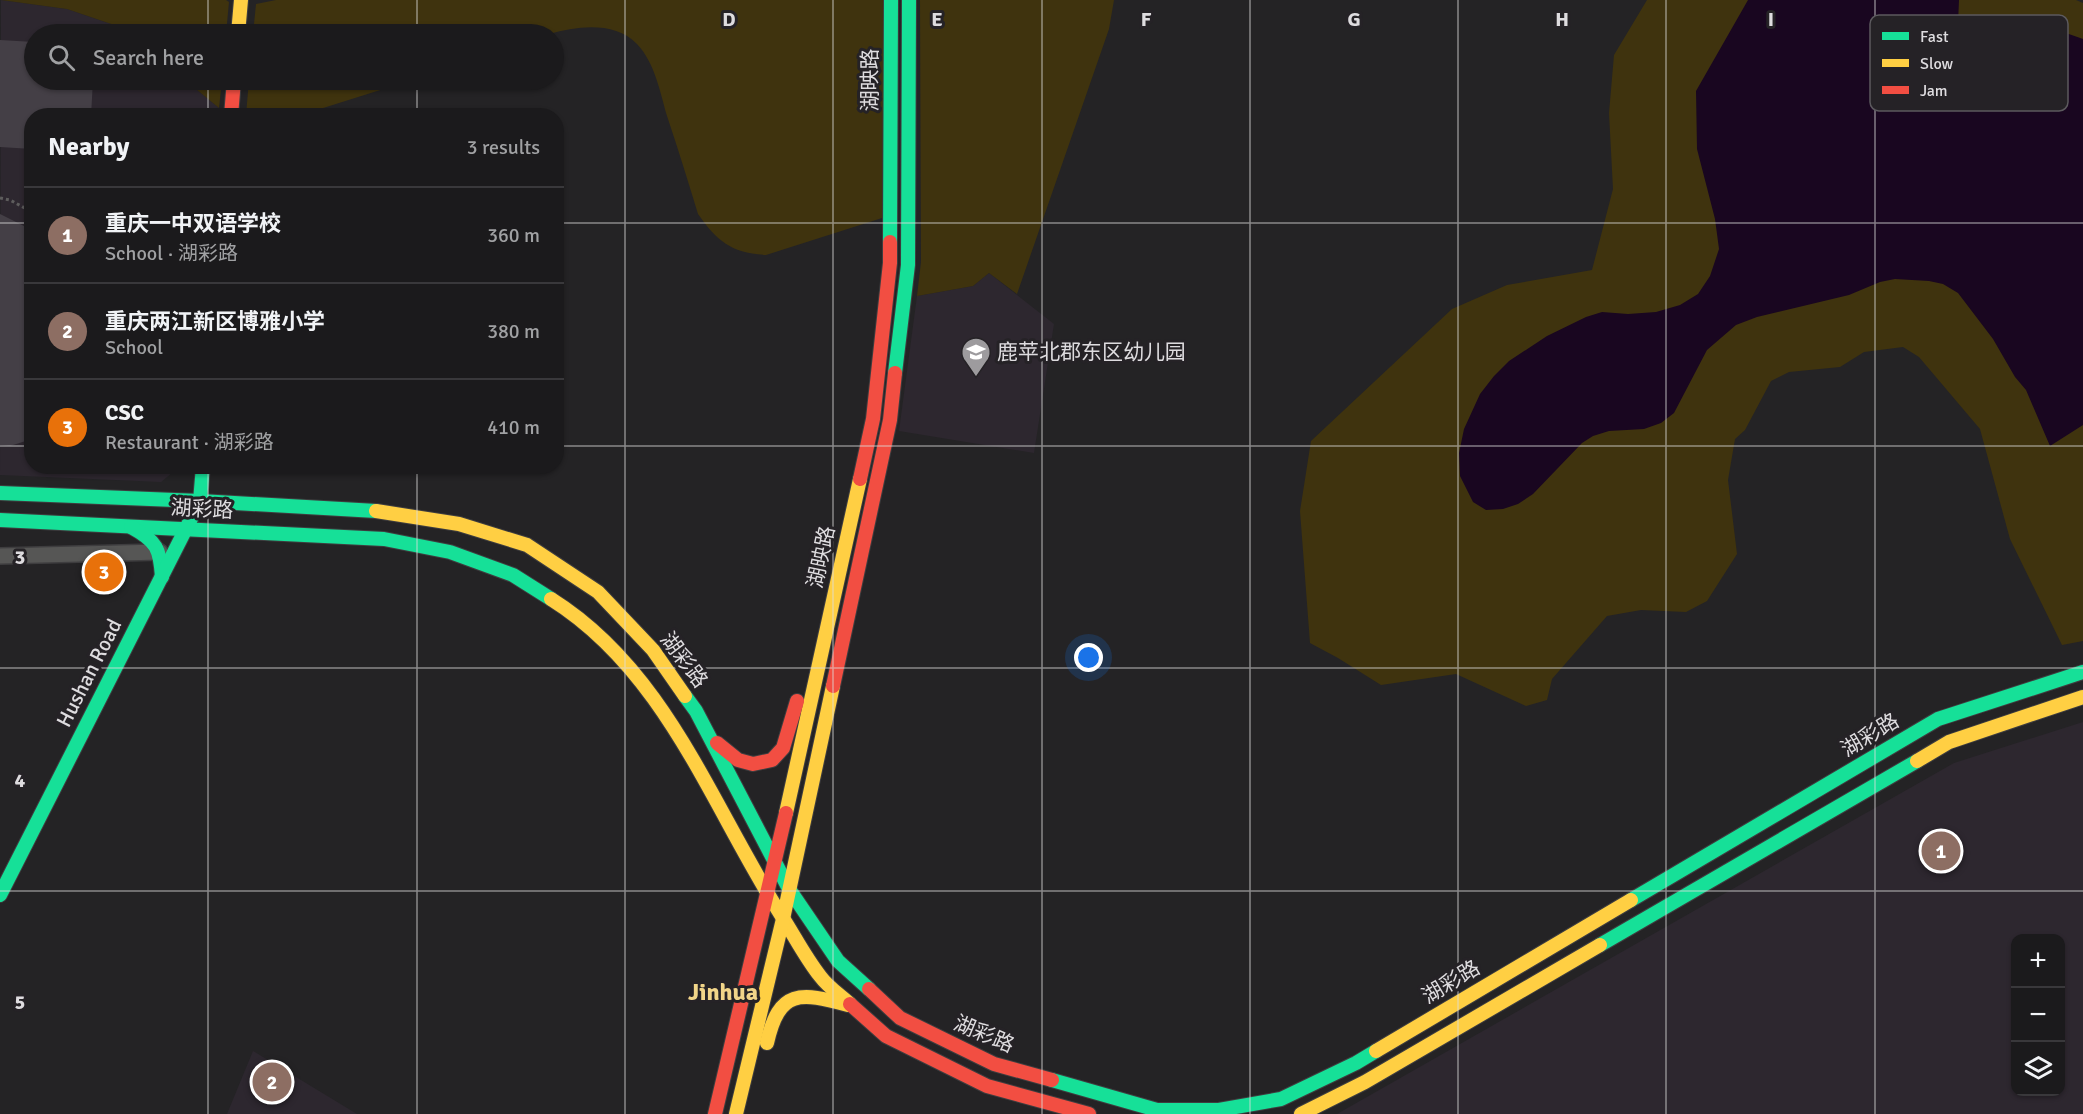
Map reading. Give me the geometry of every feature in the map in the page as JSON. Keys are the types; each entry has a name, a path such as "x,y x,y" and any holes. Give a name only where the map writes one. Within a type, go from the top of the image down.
{"main road":[{"path":"239,24 241,0"},
{"name":"湖映路","path":"715,1114 768,895 873,418 890,263 891,0"},
{"name":"湖映路","path":"737,1109 783,919 890,420 908,265 909,0"},
{"path":"232,108 233,90"},
{"name":"Hushan Road","path":"0,895 200,501 202,474"},
{"name":"湖彩路","path":"0,493 200,501 387,512 459,524 527,545 598,592 653,650 696,711 789,888 838,961 900,1018 994,1064 1157,1110 1220,1112 1281,1099 1356,1063 1938,719 2083,672"},
{"name":"湖彩路","path":"0,520 384,539 450,552 513,575 577,615 632,669 673,725 768,895 821,978 886,1036 987,1086 1089,1114"},
{"path":"130,526 150,537 160,552 162,577"},
{"path":"709,737 738,760 753,765 772,760 783,748 796,702 819,661"},
{"name":"湖彩路","path":"1301,1114 1365,1083 1949,742 2083,697"},
{"path":"737,1109 760,1071 773,1017 784,1003 800,997 816,996 852,1006"}],"street":[{"path":"0,556 160,552"}],"path":[{"path":"0,198 10,200 24,208"}],"shaded area":[{"path":"1,0 67,9 111,24 24,24 24,90 197,90 219,108 24,108 24,474 171,474 161,482 0,475"},
{"path":"1,0 226,0 229,2 227,24 111,24 67,9"},
{"path":"276,0 884,0 882,218 766,255 743,252 726,244 712,232 698,214 656,78 648,60 637,44 618,32 595,27 564,31 564,24 254,24 256,4"},
{"path":"920,0 1114,0 1109,29 1017,294 989,273 973,286 917,296 921,262"},
{"path":"1647,0 2076,0 2083,3 2083,641 2062,645 2010,539 1980,429 1919,357 1903,347 1864,352 1840,367 1789,372 1771,381 1745,430 1735,439 1728,480 1737,554 1707,601 1686,612 1641,610 1607,616 1552,679 1547,700 1526,706 1456,674 1381,685 1310,643 1300,511 1311,441 1452,309 1507,285 1592,270 1613,189 1609,113 1614,55"},
{"path":"1748,0 1959,0 1958,15 1870,15 1870,111 2068,111 2068,34 2083,39 2083,425 2050,446 2026,390 2015,377 1993,339 1958,293 1943,284 1895,279 1880,282 1849,295 1757,317 1736,325 1707,350 1674,413 1661,423 1644,429 1609,431 1593,436 1582,443 1533,494 1518,504 1503,509 1486,510 1473,502 1460,476 1459,453 1464,429 1480,394 1509,361 1547,336 1586,317 1602,312 1628,314 1656,312 1680,305 1698,294 1710,276 1719,249 1715,219 1697,149 1696,91"},
{"path":"197,90 221,90 219,108"},
{"path":"248,90 380,90 323,108 247,108"},
{"name":"鹿苹北郡东区幼儿园","path":"989,273 1054,324 1034,453 899,431 917,296 973,286"},
{"path":"2083,722 2083,1114 1337,1114 1954,763"},
{"path":"253,1051 357,1114 227,1114"}],"building":[{"path":"0,40 24,41 24,90 92,90 91,108 24,108 24,148 0,147"},
{"path":"0,214 24,226 24,442 10,446 0,445"}],"traffic: fast":[{"path":"890,242 891,0"},
{"path":"895,373 908,265 909,0"},
{"path":"0,895 200,501 202,474"},
{"path":"0,493 376,511"},
{"path":"0,520 384,539 450,552 513,575 551,599"},
{"path":"131,527 147,537 156,547 162,577"},
{"path":"1631,900 1938,719 2083,672"},
{"path":"685,696 696,711 789,889 838,961 869,989"},
{"path":"1600,945 1917,761"},
{"path":"1052,1080 1157,1110 1219,1110 1281,1099 1376,1051"}],"traffic: slow":[{"path":"239,24 241,0"},
{"path":"786,813 860,479"},
{"path":"376,511 459,524 527,545 598,592 653,650 685,696"},
{"path":"551,599 591,629 626,663 656,702 683,743 804,954 823,980 850,1004"},
{"path":"736,1114 783,919 833,686"},
{"path":"1917,761 1949,742 2083,697"},
{"path":"1376,1051 1631,900"},
{"path":"1301,1114 1365,1082 1600,945"},
{"path":"767,1043 778,1012 794,999 817,998 848,1005"}],"traffic: jam":[{"path":"232,108 233,90"},
{"path":"860,479 873,419 890,263 890,242"},
{"path":"833,686 890,420 895,373"},
{"path":"717,743 738,760 753,764 772,760 783,748 797,701"},
{"path":"715,1114 786,813"},
{"path":"869,989 900,1018 994,1064 1052,1080"},
{"path":"850,1004 886,1036 987,1086 1089,1114"}],"place":[{"name":"鹿苹北郡东区幼儿园","path":"976,378"},
{"name":"CSC","path":"104,572"},
{"name":"重庆一中双语学校","path":"1941,851"},
{"name":"重庆两江新区博雅小学","path":"272,1082"}],"district":[{"name":"Jinhua","path":"723,992"}]}
